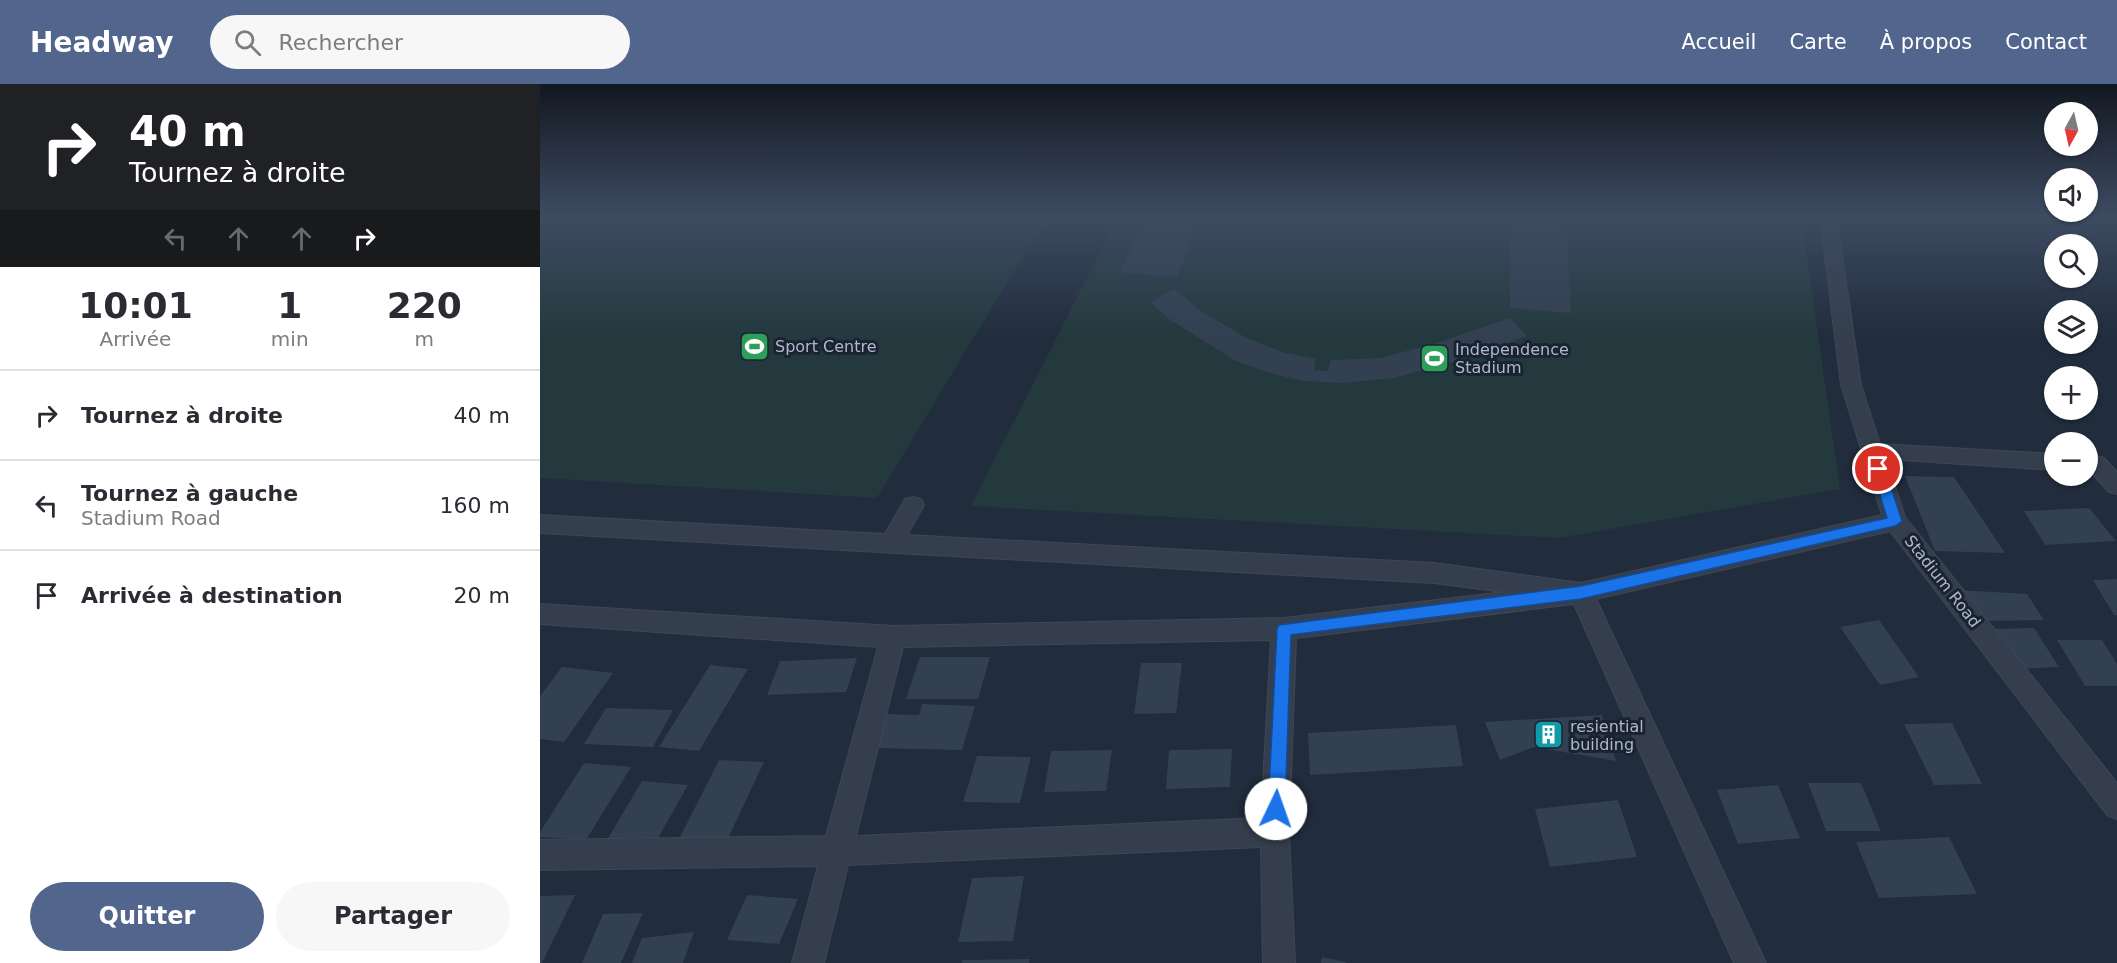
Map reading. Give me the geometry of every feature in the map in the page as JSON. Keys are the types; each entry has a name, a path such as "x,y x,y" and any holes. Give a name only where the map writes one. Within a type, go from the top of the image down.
{"street":[{"name":"Stadium Road","path":"1834,256 1851,385 1895,521 2117,805"},
{"path":"1873,451 2044,461"},
{"path":"2100,463 2117,486"},
{"path":"891,543 913,506"},
{"path":"540,614 893,637 1284,629 1581,592 1895,521"},
{"path":"540,524 1434,573 1581,592"},
{"path":"1581,592 1750,963"},
{"path":"1279,963 1275,832 1284,629"},
{"path":"808,963 893,637"},
{"path":"540,855 837,851 1275,832"}],"green space":[{"name":"Sport Centre","path":"540,256 1023,256 877,498 540,478"},
{"name":"Independence Stadium","path":"1098,256 1807,256 1840,489 1559,538 971,506"}],"building":[{"path":"1128,256 1186,256 1177,277 1120,272"},
{"path":"1510,256 1568,256 1571,313 1510,308"},
{"path":"1174,289 1201,311 1243,336 1282,352 1316,359 1314,370 1328,371 1331,360 1381,358 1440,342 1510,318 1527,336 1469,358 1393,378 1343,383 1304,381 1269,373 1234,360 1169,319 1150,302"},
{"path":"1905,476 1954,477 2005,553 1935,551"},
{"path":"2089,508 2116,541 2045,545 2024,511"},
{"path":"2117,579 2117,615 2114,615 2093,580"},
{"path":"1959,590 2027,594 2044,620 1977,621"},
{"path":"1879,620 1919,677 1880,685 1840,627"},
{"path":"2034,628 2059,667 2014,669 1990,629"},
{"path":"2057,640 2102,640 2117,664 2117,686 2085,686"},
{"path":"920,657 990,657 978,699 906,699"},
{"path":"857,658 846,692 767,695 780,661"},
{"path":"1141,663 1182,663 1176,713 1134,714"},
{"path":"710,665 748,669 699,751 659,747"},
{"path":"562,667 613,673 564,742 540,739 540,696"},
{"path":"922,704 975,706 962,750 875,748 887,714 919,715"},
{"path":"606,708 673,710 653,747 584,744"},
{"name":"resiential building","path":"1602,715 1616,761 1534,747 1500,760 1485,722"},
{"path":"1952,723 1982,784 1934,785 1904,724"},
{"path":"1456,725 1463,766 1310,775 1308,733"},
{"path":"1232,749 1230,787 1166,789 1169,750"},
{"path":"1112,750 1106,791 1044,792 1051,751"},
{"path":"977,756 1031,757 1020,803 963,802"},
{"path":"719,760 764,762 722,851 674,849"},
{"path":"584,763 631,767 586,840 540,837 540,832"},
{"path":"642,781 688,785 652,849 604,845"},
{"path":"1808,783 1861,783 1881,831 1826,831"},
{"path":"1778,785 1800,838 1738,844 1717,790"},
{"path":"1618,800 1637,857 1550,867 1535,809"},
{"path":"1949,837 1977,894 1879,898 1856,842"},
{"path":"1024,876 1013,941 958,942 972,878"},
{"path":"575,895 542,963 540,963 540,896"},
{"path":"747,895 798,899 779,944 727,940"},
{"path":"643,913 621,963 582,963 603,914"},
{"path":"694,932 683,963 632,963 642,938"},
{"path":"1322,957 1346,962 1346,963 1321,963"},
{"path":"1030,959 1029,963 962,963 962,960"}],"place":[{"name":"Sport Centre","path":"754,346"},
{"name":"Independence Stadium","path":"1434,358"},
{"name":"resiential building","path":"1549,735"}],"route":[{"path":"1276,809 1284,629 1581,592 1895,521 1878,469"}]}
